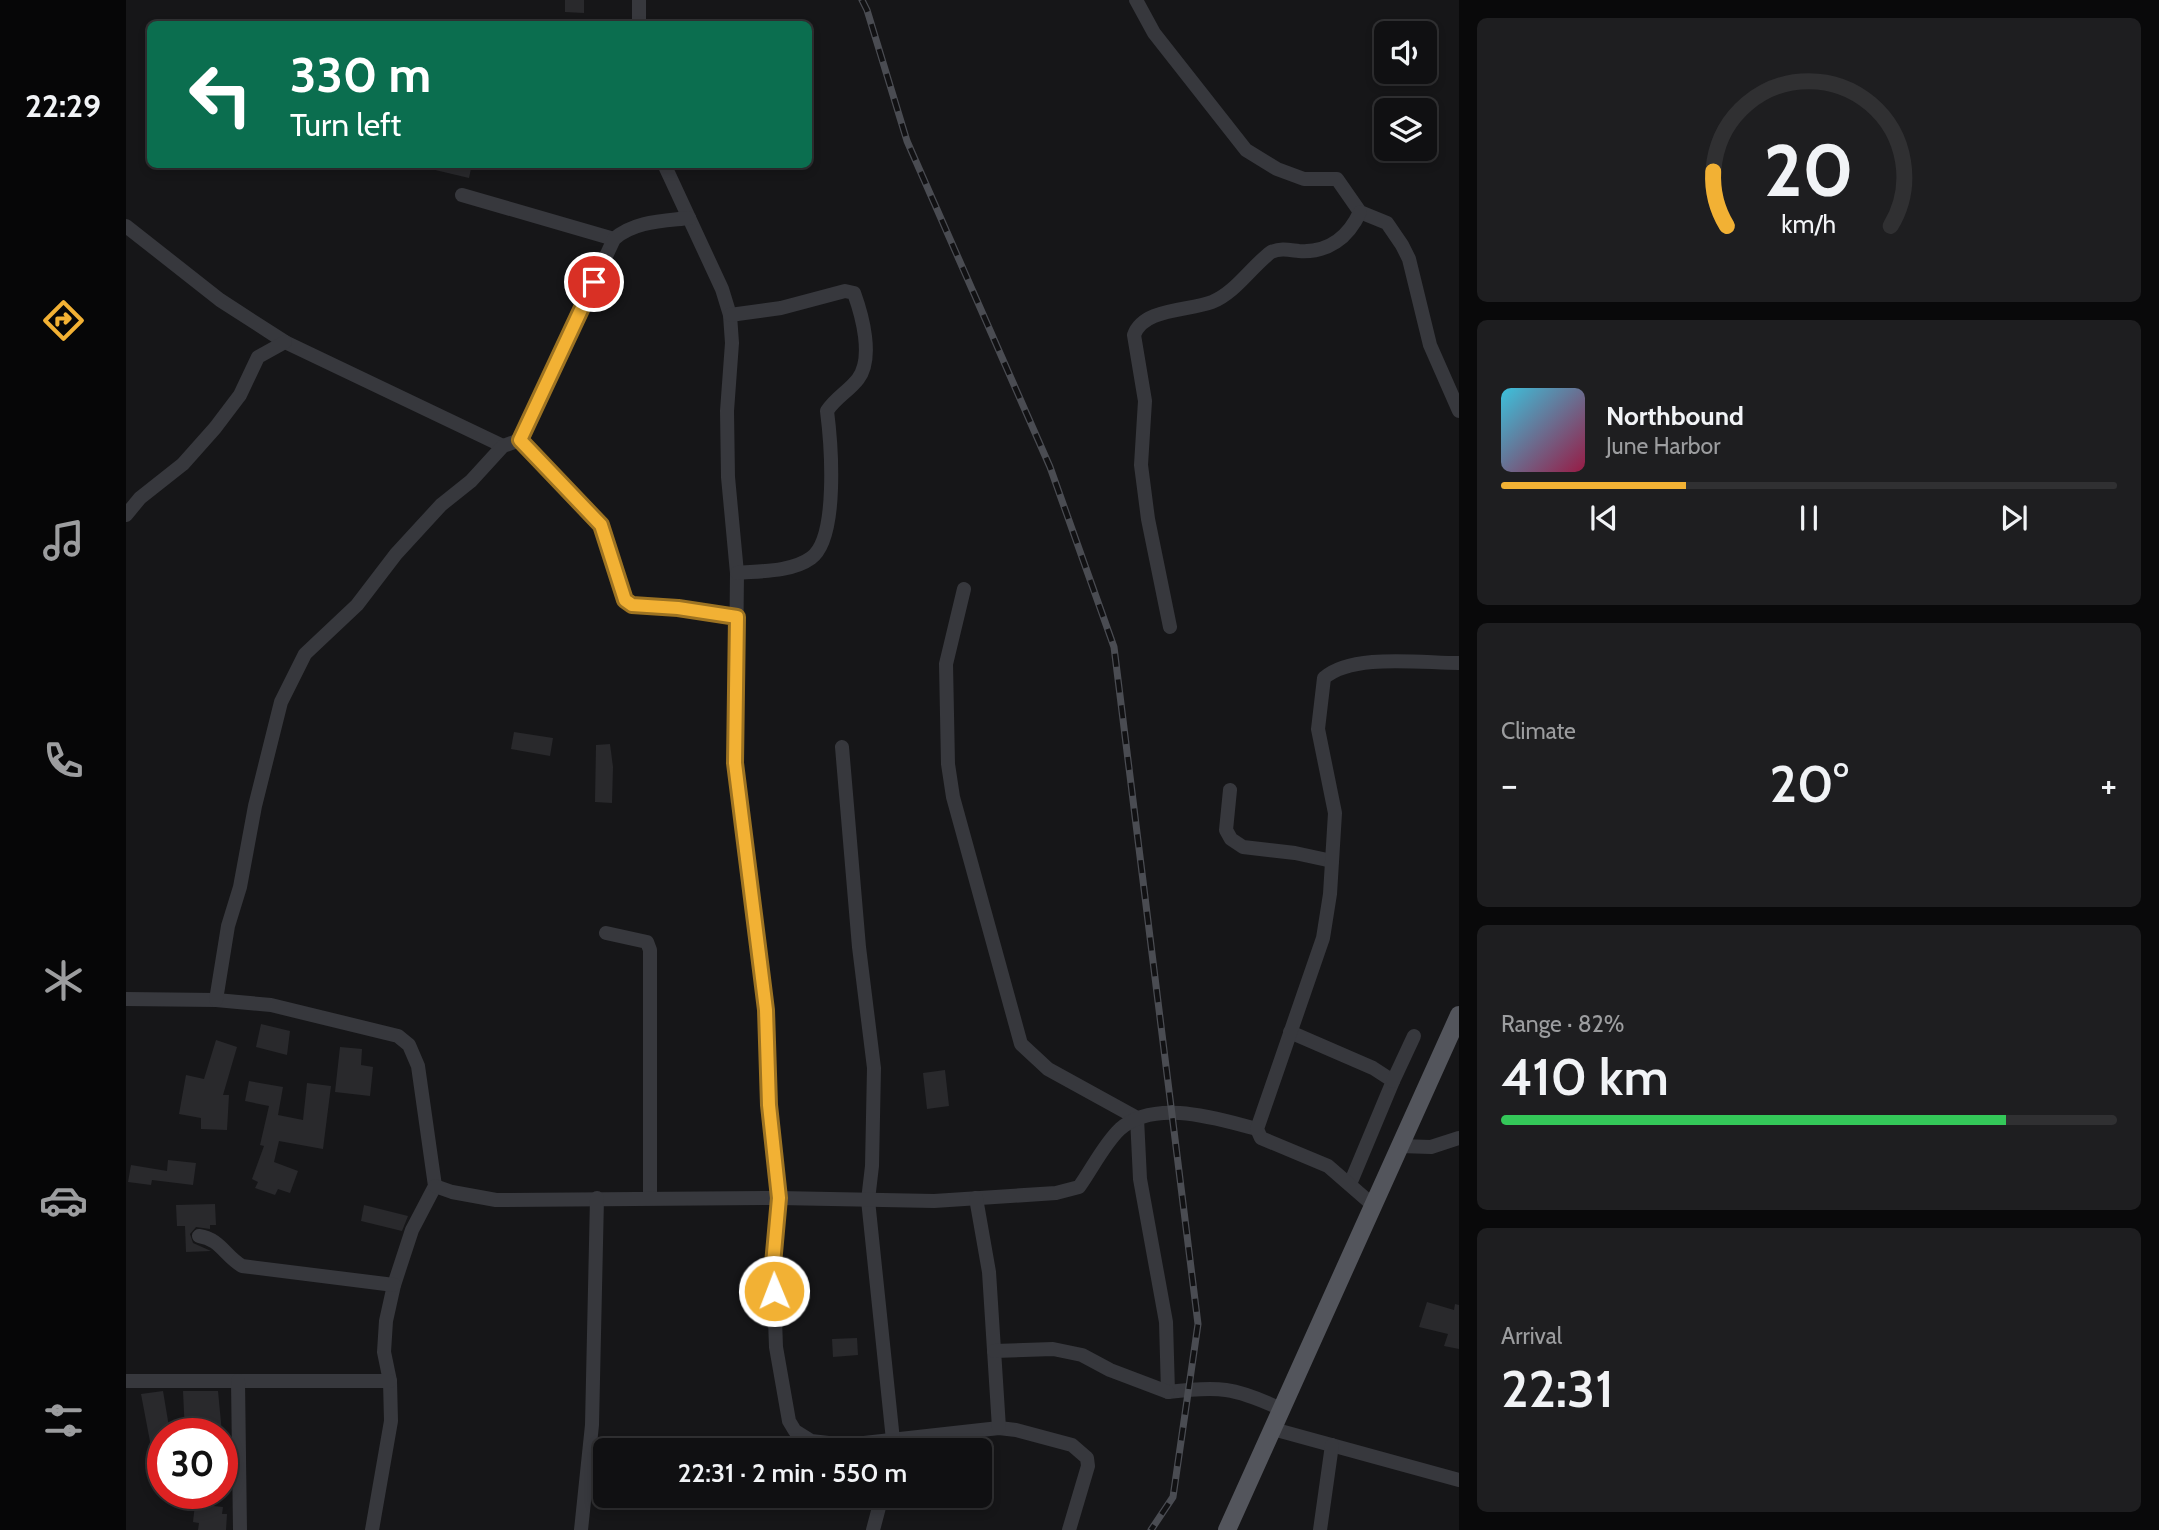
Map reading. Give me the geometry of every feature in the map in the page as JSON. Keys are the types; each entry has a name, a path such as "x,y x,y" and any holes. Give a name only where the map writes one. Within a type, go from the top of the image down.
{"main road":[{"path":"1227,1530 1459,1015"}],"street":[{"path":"639,0 639,21"},
{"path":"1136,0 1154,33 1246,150 1277,169 1304,179 1337,179 1360,212 1387,223 1409,259 1430,345 1459,411"},
{"path":"666,168 722,289 730,315 728,477 737,573 735,763 766,1010 769,1105 779,1198 773,1277 776,1347 789,1421 795,1431 806,1438"},
{"path":"462,195 614,239"},
{"path":"1170,627 1148,519 1141,465 1145,401 1134,335 1136,329 1146,319 1197,307 1224,295 1263,259 1279,249 1316,251 1336,243 1352,229 1360,212"},
{"path":"216,1000 228,926 240,887 255,806 281,702 305,654 357,606 396,554 441,506 471,481 503,446 520,440 614,239 623,231 649,223 689,218"},
{"path":"126,226 220,300 285,342 503,446"},
{"path":"730,315 781,308 845,291 854,293 866,353 859,379 827,411 832,488 830,520 820,547 812,558 794,565 737,573"},
{"path":"126,515 140,498 183,464 215,428 240,395 258,357 285,342"},
{"path":"520,440 601,525 625,600 632,605 678,608 737,617"},
{"path":"964,589 946,664 948,764 953,797 1021,1044 1048,1069 1137,1118"},
{"path":"1256,1129 1323,938 1330,894 1335,813 1318,729 1324,678 1334,669 1353,663 1459,663"},
{"path":"842,747 859,947 874,1068 869,1200 884,1438"},
{"path":"1230,790 1226,830 1231,839 1244,847 1332,861"},
{"path":"606,933 647,942 650,950 650,1198"},
{"path":"126,999 216,1000 271,1005 398,1036 409,1045 418,1066 435,1186 412,1230 394,1285 386,1321 384,1352 390,1381 391,1421 372,1530"},
{"path":"1290,1032 1373,1068 1393,1081"},
{"path":"1350,1184 1414,1036"},
{"path":"435,1186 496,1200 779,1198 934,1201 1056,1193 1079,1187 1119,1130 1137,1118 1172,1113 1205,1115 1256,1129 1261,1138 1328,1166 1374,1206"},
{"path":"1137,1118 1140,1179 1166,1322 1168,1392"},
{"path":"1400,1146 1432,1147 1459,1138"},
{"path":"581,1530 592,1425 597,1198"},
{"path":"976,1198 989,1272 999,1428"},
{"path":"199,1236 218,1242 230,1259 242,1266 394,1285"},
{"path":"994,1351 1054,1349 1082,1355 1110,1370 1168,1392 1220,1388 1243,1392 1281,1409"},
{"path":"126,1381 390,1381"},
{"path":"238,1381 240,1530"},
{"path":"927,1438 999,1428 1042,1435 1072,1445 1087,1458 1088,1466 1069,1530"},
{"path":"1273,1429 1459,1480"},
{"path":"1320,1530 1332,1445"},
{"path":"873,1530 879,1508"}],"building":[{"path":"565,0 584,0 584,13 565,12"},
{"path":"431,168 471,168 469,178"},
{"path":"514,732 553,738 550,756 511,749"},
{"path":"610,744 613,767 612,803 595,802 596,745"},
{"path":"261,1024 290,1031 287,1055 256,1047"},
{"path":"216,1040 237,1047 223,1095 229,1095 227,1130 201,1129 201,1118 179,1114 186,1075 204,1079"},
{"path":"340,1047 362,1049 361,1065 373,1067 370,1096 335,1092"},
{"path":"945,1070 949,1106 927,1109 923,1073"},
{"path":"249,1081 283,1087 278,1115 303,1120 307,1083 331,1086 323,1149 279,1141 274,1162 298,1171 290,1193 278,1189 275,1195 255,1188 258,1182 252,1179 264,1146 260,1145 269,1106 245,1101"},
{"path":"168,1160 196,1163 193,1185 152,1180 151,1185 128,1182 131,1165 167,1171"},
{"path":"215,1204 216,1225 210,1225 210,1229 196,1227 190,1234 193,1243 211,1251 186,1252 185,1226 177,1226 176,1205"},
{"path":"364,1205 408,1216 402,1231 361,1221"},
{"path":"1427,1302 1454,1310 1455,1304 1459,1305 1459,1349 1444,1346 1448,1334 1419,1327"},
{"path":"857,1338 858,1355 833,1357 832,1339"},
{"path":"163,1391 168,1418 147,1418 147,1426 141,1394"},
{"path":"183,1391 218,1391 221,1418 184,1418"},
{"path":"194,1509 223,1509 222,1514 227,1514 226,1530 198,1530 199,1523 193,1522"}],"railway":[{"path":"862,0 907,141 1050,467 1114,647 1198,1324 1173,1497 1151,1530"}],"route":[{"path":"594,282 520,440 601,525 625,600 632,605 678,608 737,617 735,763 766,1010 769,1105 779,1198 773,1264 774,1291"}]}
